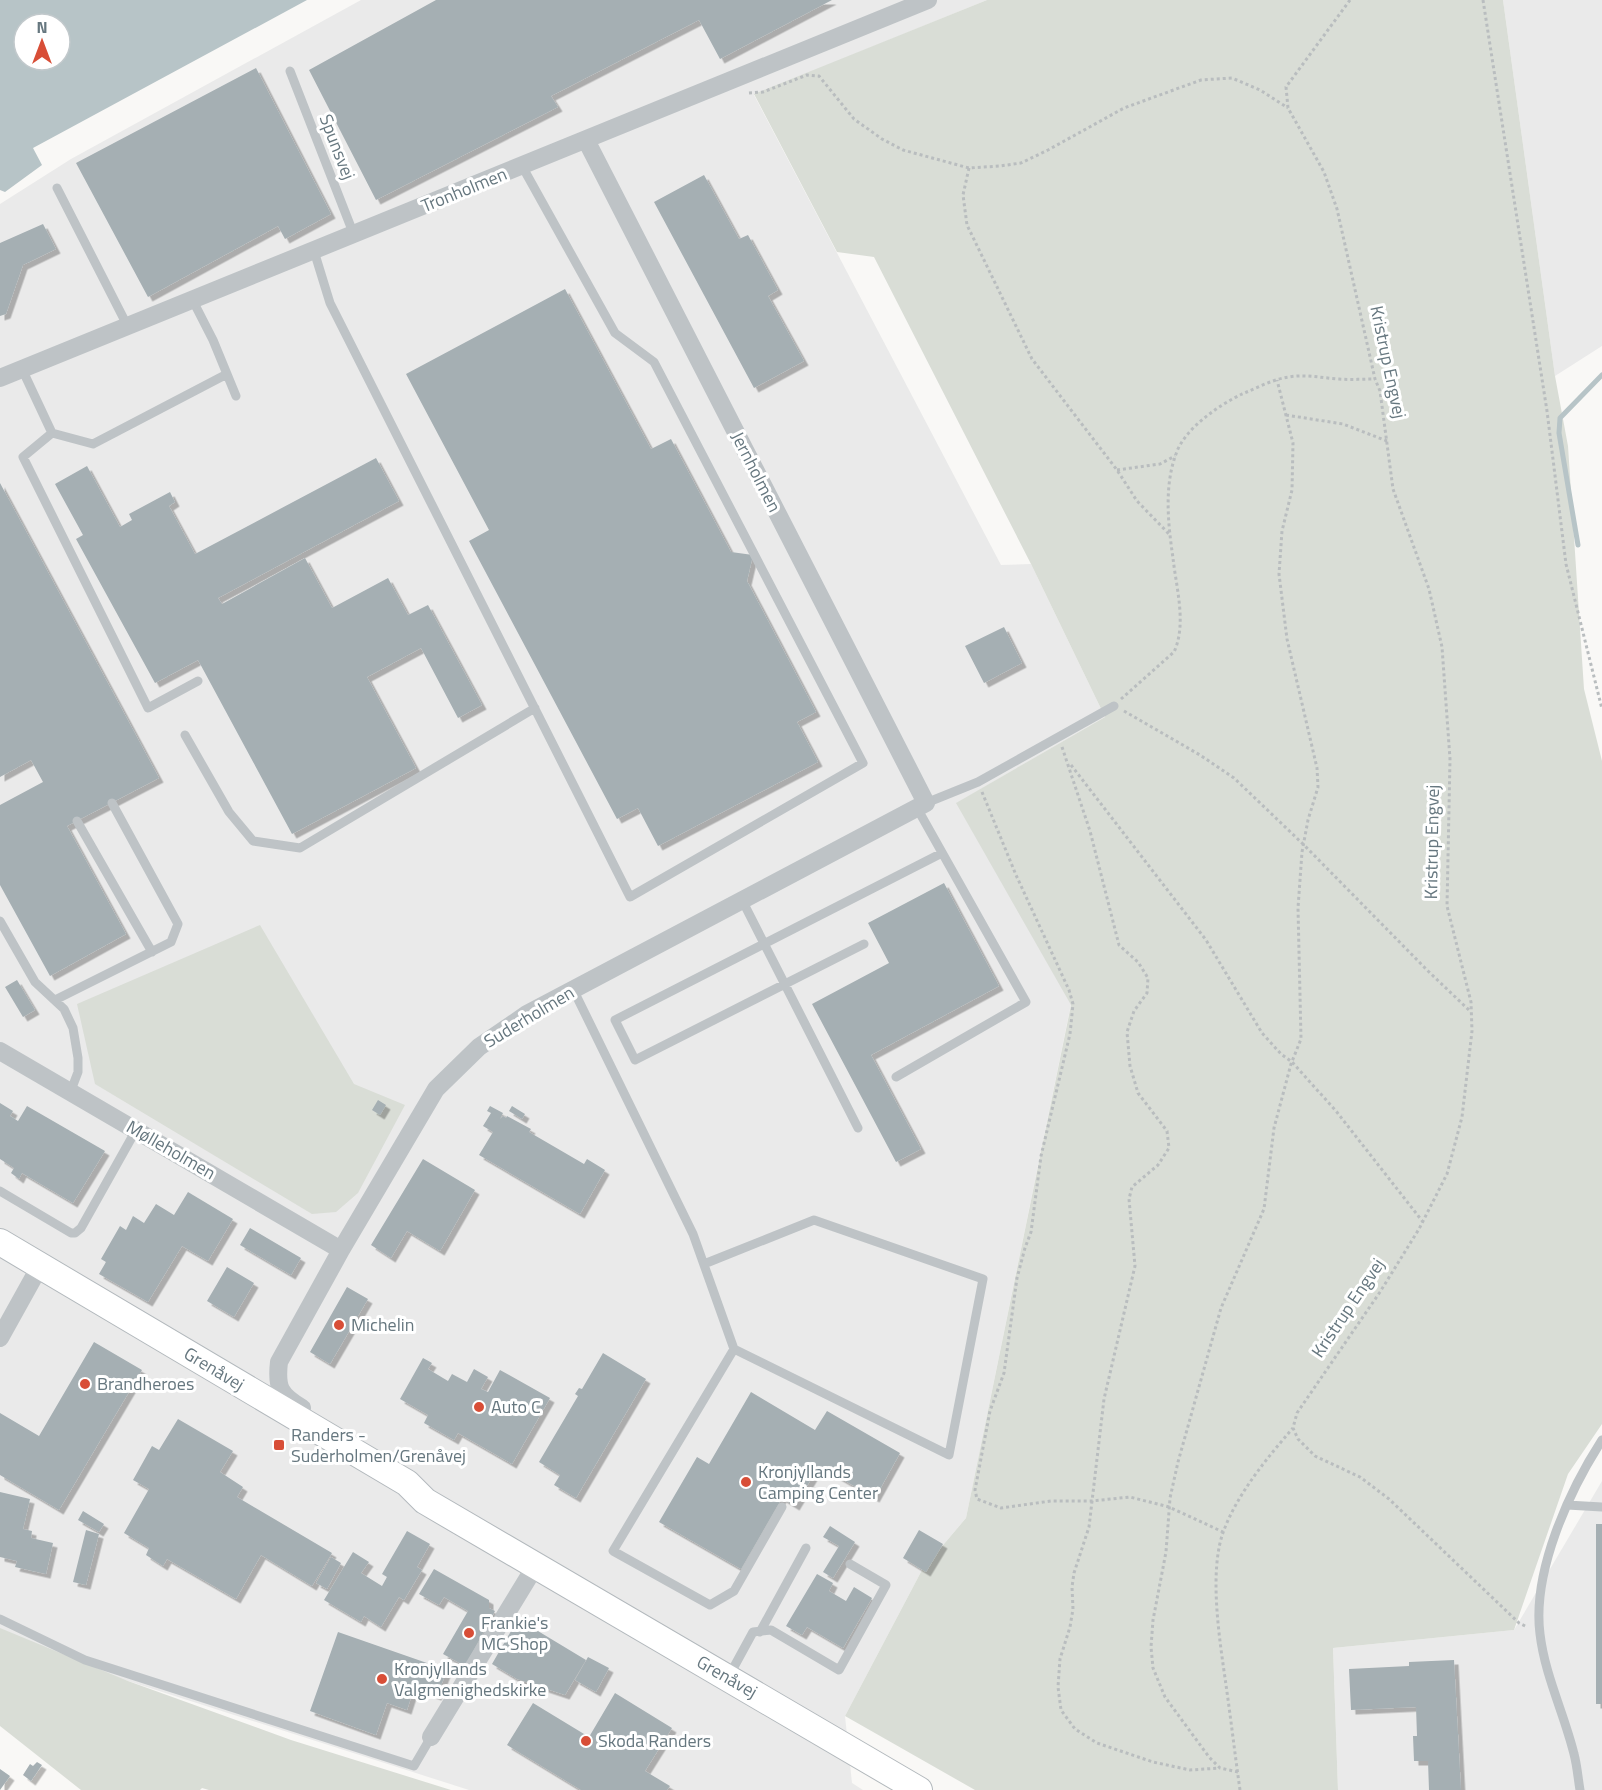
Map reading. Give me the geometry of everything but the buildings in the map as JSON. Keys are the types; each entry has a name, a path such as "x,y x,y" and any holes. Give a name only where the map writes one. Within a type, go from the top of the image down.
{"street":[{"name":"Tronholmen","path":"0,378 928,0"},
{"name":"Jernholmen","path":"586,140 921,806"},
{"name":"Suderholmen","path":"354,1451 316,1417 286,1398 278,1384 279,1362 341,1250 436,1089 479,1047 527,1014 921,806"},
{"name":"Mølleholmen","path":"0,1051 341,1250"},
{"name":"Grenåvej","path":"0,1242 37,1272 403,1495 425,1501 919,1790"},
{"name":"Grenåvej","path":"0,1258 37,1272 354,1451 407,1483 425,1501"},
{"path":"0,1338 37,1272"},
{"path":"431,1737 536,1565"}],"lane":[{"name":"Spunsvej","path":"290,71 354,235"},
{"path":"314,251 330,303 630,897 863,763 654,362 615,333 522,166"},
{"path":"57,188 127,325"},
{"path":"192,299 236,396"},
{"path":"22,369 52,433 93,444 227,374"},
{"path":"52,433 23,457 148,708 198,681"},
{"path":"896,1077 1026,1002 942,853 921,806 978,782 1114,706"},
{"path":"185,735 229,812 253,841 300,848 535,708"},
{"path":"55,1000 171,942 178,924 112,802"},
{"path":"77,821 152,952"},
{"path":"864,944 636,1060 615,1020 942,853"},
{"path":"742,900 858,1128"},
{"path":"0,921 35,982 64,1009 73,1028 78,1072 70,1092"},
{"path":"573,989 693,1234 734,1350 949,1455 983,1279 814,1220 704,1264"},
{"path":"0,1191 71,1233 75,1233 81,1228 136,1130"},
{"path":"734,1350 613,1551 710,1605 734,1591 782,1507"},
{"path":"1580,1790 1574,1753 1551,1683 1540,1633 1541,1586 1562,1515 1602,1440"},
{"path":"1567,1506 1602,1507"},
{"path":"760,1632 806,1548"},
{"path":"728,1678 753,1632 771,1630 838,1670 886,1585 850,1564"},
{"path":"0,1619 85,1660 414,1766 431,1737"}],"path":[{"path":"1288,108 1286,87 1350,0"},
{"path":"1483,0 1547,411 1566,564 1602,709"},
{"path":"742,93 763,92 807,75 819,76 854,118 882,140 903,150 969,168 1021,163 1124,108 1201,80 1232,78 1260,90 1288,108"},
{"name":"Kristrup Engvej","path":"1240,1790 1217,1623 1217,1564 1223,1532 1237,1502 1274,1450 1293,1428 1297,1413 1380,1292 1423,1222 1447,1174 1462,1117 1472,1031 1471,1002 1447,906 1450,759 1442,647 1429,589 1394,489 1380,391 1375,379 1337,209 1324,172 1288,108"},
{"path":"969,168 963,195 967,225 1032,359 1117,470 1137,501 1170,535"},
{"path":"1375,379 1339,379 1315,375 1287,377 1223,403 1188,434 1175,456 1168,502 1180,618 1179,641 1174,652 1114,706 1200,755 1234,778 1471,1012"},
{"path":"1220,1768 1209,1757 1165,1697 1154,1668 1151,1647 1153,1620 1166,1552 1169,1507 1178,1462 1221,1308 1264,1209 1274,1128 1292,1062 1301,1039 1298,908 1304,845 1318,787 1317,768 1287,639 1279,574 1282,531 1292,490 1293,443 1277,380"},
{"path":"1286,415 1343,424 1387,441"},
{"path":"1117,470 1160,464 1175,456"},
{"path":"1058,738 1070,764 1090,831 1119,945 1138,962 1148,978 1147,993 1134,1011 1127,1032 1130,1066 1138,1093 1167,1131 1169,1148 1158,1165 1132,1187 1129,1199 1135,1266 1104,1399 1089,1527 1074,1573 1073,1609 1060,1659 1058,1687 1061,1710 1075,1729 1097,1743 1153,1762 1190,1770 1220,1768 1238,1772"},
{"path":"1070,764 1206,940 1262,1033 1281,1054 1292,1062 1336,1111 1423,1222"},
{"path":"978,782 1012,865 1069,990 1073,1004 1070,1034 1041,1155 1031,1232 1017,1278 1004,1373 990,1411 975,1490 977,1499 1001,1508 1051,1501 1092,1501 1130,1497 1169,1507 1223,1532"},
{"path":"1293,1428 1298,1439 1314,1456 1360,1477 1389,1499 1520,1623 1540,1633"}],"shaded area":[{"path":"0,0 307,0 33,148 42,165 5,192 0,190"},
{"path":"361,0 987,0 754,95 1001,565 1031,564 1105,717 957,803 1071,1004 966,1518 922,1570 845,1716 852,1783 863,1790 469,1790 0,1640 0,204 71,159"},
{"path":"987,0 1503,0 1555,376 1568,446 1584,689 1602,761 1602,1424 1568,1474 1514,1630 1333,1648 1338,1790 975,1790 845,1716 922,1570 966,1518 1071,1005 956,803 1105,717 1031,564 874,257 837,252 754,94"},
{"path":"1503,0 1602,0 1602,346 1555,376"},
{"path":"260,925 354,1084 405,1105 358,1193 336,1212 312,1214 95,1084 77,1004"},
{"path":"1602,1481 1602,1790 1338,1790 1333,1648 1514,1630"},
{"path":"0,1628 128,1681 291,1740 451,1790 209,1790 202,1788 200,1790 81,1790 0,1726"}],"waterway":[{"path":"1578,545 1559,433 1560,418 1602,375"}],"place":[{"name":"Michelin","path":"339,1325"},
{"name":"Brandheroes","path":"85,1384"},
{"name":"Auto C","path":"479,1407"},
{"name":"Randers - Suderholmen/Grenåvej","path":"279,1445"},
{"name":"Kronjyllands Camping Center","path":"746,1482"},
{"name":"Frankie's MC Shop","path":"469,1633"},
{"name":"Kronjyllands Valgmenighedskirke","path":"382,1679"},
{"name":"Skoda Randers","path":"586,1741"}]}
